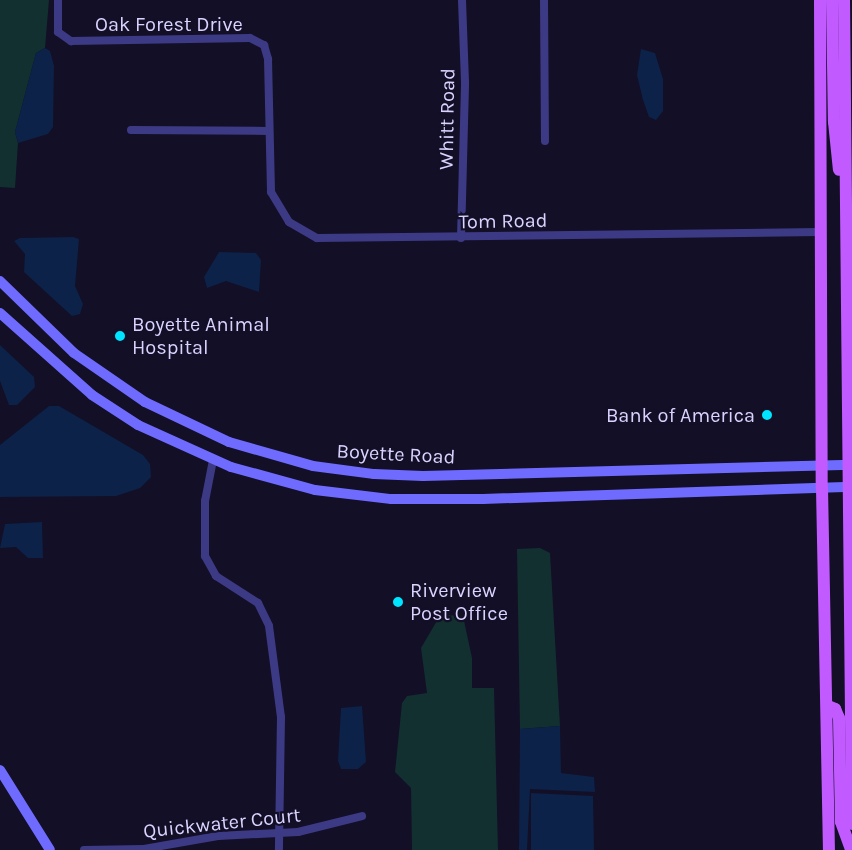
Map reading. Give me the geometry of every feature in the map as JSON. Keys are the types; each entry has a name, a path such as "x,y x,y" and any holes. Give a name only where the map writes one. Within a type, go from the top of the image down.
{"main road":[{"path":"820,0 822,488 829,850"},
{"path":"832,0 834,122 838,164 845,188"},
{"path":"844,0 852,824"},
{"name":"Boyette Road","path":"0,281 74,353 139,399 202,432 294,461 398,476 850,465"},
{"path":"0,313 57,366 106,405 156,434 213,460 295,486 392,499 850,487"},
{"path":"828,706 835,709 839,718 842,822 851,850"},
{"path":"0,770 50,850"}],"street":[{"name":"Oak Forest Drive","path":"58,0 58,32 71,41 250,38 264,45 268,58 268,131"},
{"name":"Whitt Road","path":"461,238 465,82 462,0"},
{"path":"544,0 545,141"},
{"path":"131,130 268,131"},
{"name":"Tom Road","path":"268,131 272,197 281,213 300,230 333,240 820,232"},
{"path":"213,460 205,501 205,556 216,576 258,603 269,626 281,717 277,834 279,850"},
{"name":"Quickwater Court","path":"84,850 144,849 218,836 277,834 311,830 362,816"}],"green space":[{"path":"0,0 49,0 45,48 36,53 15,132 18,143 15,188 0,187"},
{"path":"540,548 550,553 560,726 520,729 517,549"},
{"path":"445,615 463,616 472,658 472,688 494,688 498,850 412,850 411,788 395,772 402,703 407,696 427,693 421,648 438,619"}],"water":[{"path":"45,48 50,51 54,66 53,127 48,134 18,143 15,132 36,53"},
{"path":"641,49 655,53 663,79 663,111 656,120 649,117 637,75"},
{"path":"73,237 79,239 75,286 83,304 80,314 72,316 24,272 25,254 14,241 20,238"},
{"path":"219,252 256,253 261,260 259,292 226,281 207,288 204,277"},
{"path":"0,345 34,377 35,387 17,405 9,405 0,381"},
{"path":"49,406 59,406 143,455 150,464 151,477 140,488 116,496 0,497 0,445"},
{"path":"42,522 43,558 28,558 16,547 0,548 5,524"},
{"path":"362,706 366,762 358,769 341,769 338,761 341,708"},
{"path":"560,726 561,773 594,777 595,792 530,789 527,850 519,850 520,729"},
{"path":"531,793 593,796 594,850 531,850"}],"place":[{"name":"Boyette Animal Hospital","path":"120,336"},
{"name":"Bank of America","path":"767,415"},
{"name":"Riverview Post Office","path":"398,602"}]}
